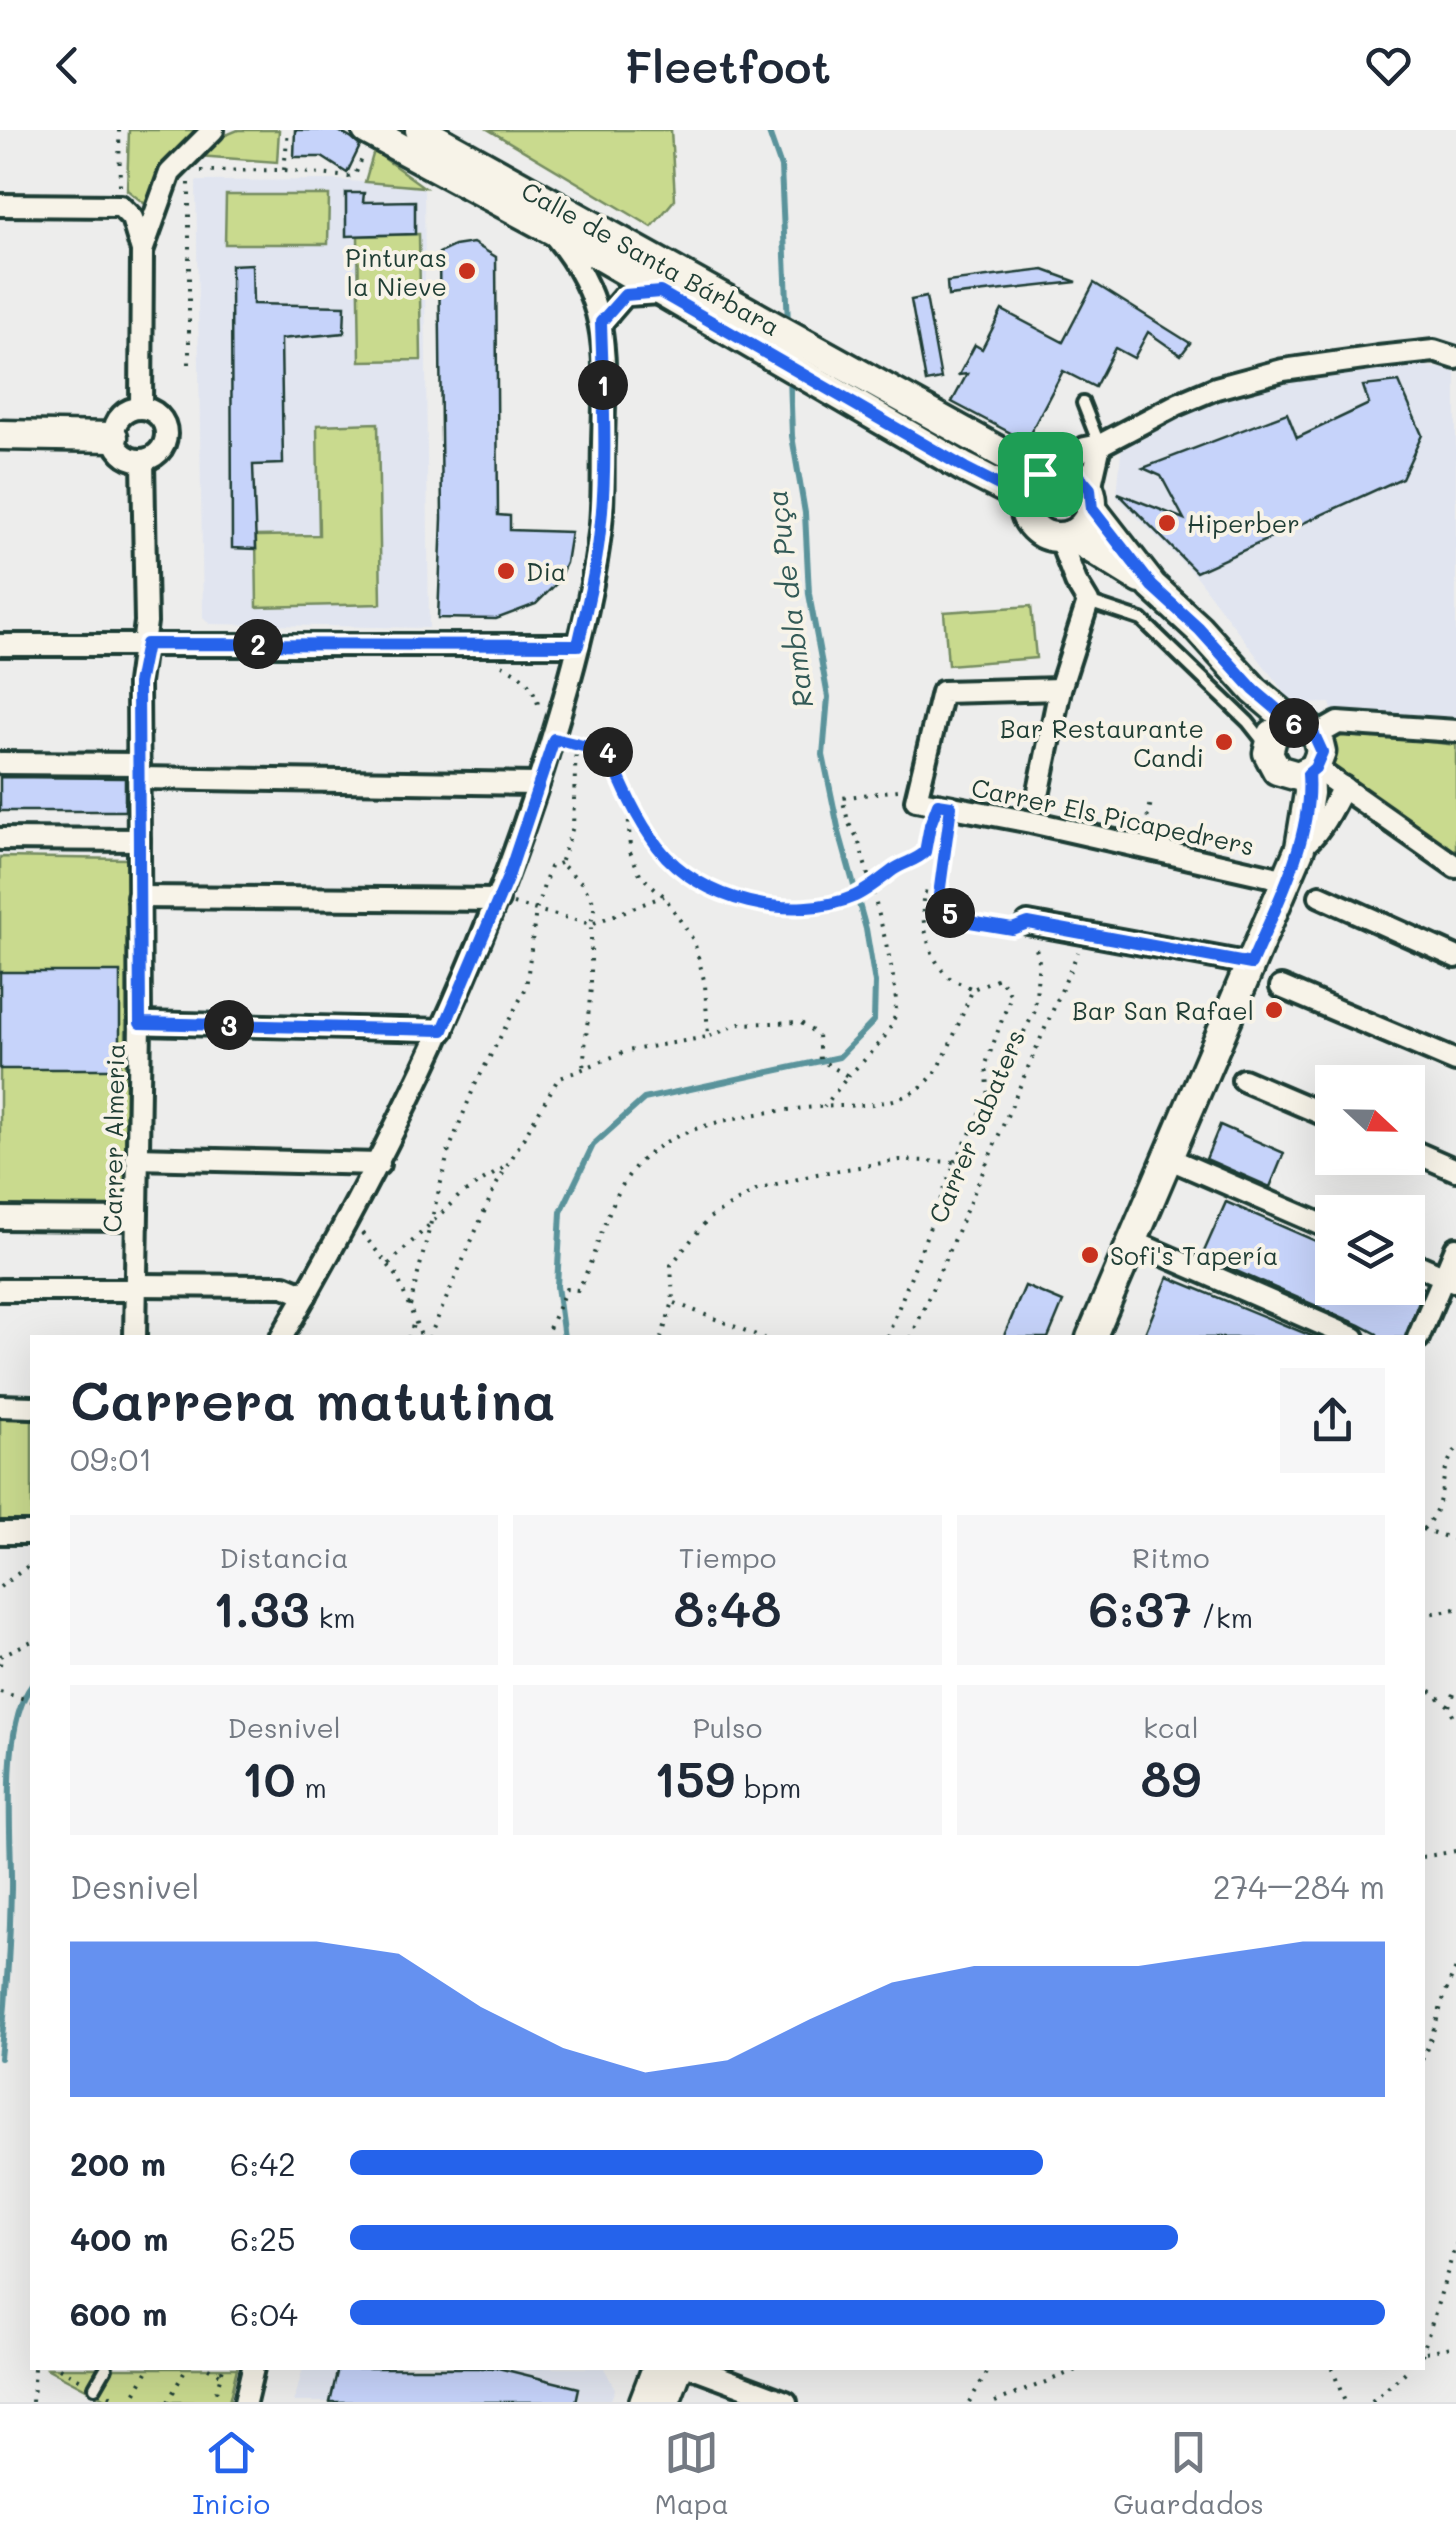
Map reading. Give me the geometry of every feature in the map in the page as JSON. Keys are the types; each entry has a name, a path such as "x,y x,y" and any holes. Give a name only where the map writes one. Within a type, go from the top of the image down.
{"street":[{"path":"142,251 170,173 213,130"},
{"name":"Calle de Santa Bárbara","path":"420,130 765,319 1040,480"},
{"name":"Calle de Santa Bárbara","path":"370,132 548,227 965,468 1040,480"},
{"path":"0,204 120,206 132,218 142,251 141,407"},
{"path":"284,1335 379,1164 443,1030 498,900 554,739 578,645 601,528 601,322 590,286 574,258 548,227"},
{"path":"601,322 625,295 660,292"},
{"path":"1152,586 1064,536 1044,534 1033,526 1026,513 1040,480 1085,448 1100,446 1203,394 1284,370 1434,352 1456,358"},
{"path":"141,407 160,417 166,438 154,457 143,461 123,455 113,437 124,413 141,407"},
{"path":"0,436 113,437"},
{"path":"1064,536 1087,522 1100,446"},
{"name":"Carrer Almeria","path":"135,1335 140,1023 138,684 146,644 143,461"},
{"path":"1040,480 1079,476 1152,586 1199,629 1288,735 1322,752 1303,772 1300,838 1287,880 1092,1335"},
{"path":"1038,790 1060,690 1088,602 1076,582 1064,536"},
{"path":"0,645 578,645"},
{"path":"918,791 942,692 1060,690"},
{"path":"1456,731 1338,723 1288,735 1272,765 1343,787 1456,867"},
{"path":"0,764 538,784"},
{"path":"1300,838 1311,840 1343,787"},
{"name":"Carrer Els Picapedrers","path":"918,791 916,800 1287,880"},
{"path":"0,839 139,840"},
{"path":"1320,896 1456,956"},
{"path":"138,898 498,900"},
{"path":"1028,923 1251,964"},
{"path":"1282,987 1456,1062"},
{"path":"140,1023 443,1030"},
{"path":"1243,1080 1315,1111"},
{"path":"1425,1157 1456,1170"},
{"path":"136,1158 379,1164"},
{"path":"1168,1158 1315,1222"},
{"path":"0,1218 136,1219"},
{"path":"1132,1241 1347,1335"},
{"path":"1420,1335 1450,1279 1456,1248"},
{"path":"1425,1268 1450,1279"},
{"path":"0,1290 284,1286 306,1294"},
{"path":"0,1406 30,1407"},
{"path":"0,1533 30,1533"},
{"path":"245,2402 253,2370"},
{"path":"644,2402 657,2370"},
{"path":"665,2402 677,2370"},
{"path":"700,2370 786,2402"}],"lane":[{"path":"1084,403 1100,446"},
{"path":"1088,602 1142,620 1248,722 1288,735"},
{"path":"95,2387 105,2370"}],"path":[{"path":"119,130 121,167"},
{"path":"284,170 288,130"},
{"path":"196,171 284,170 348,178 355,175 370,132"},
{"path":"190,179 190,364"},
{"path":"492,663 514,670 530,685 540,718"},
{"path":"554,739 608,752 628,800 660,850 691,876 728,898 776,908 830,903 854,896 906,861 918,858 925,852 930,825 945,805"},
{"path":"410,1306 449,1150 474,1087 526,988 536,910 550,867 560,863 573,827 576,745"},
{"path":"824,1107 888,1030 895,1014 895,986 858,839 842,798 882,790 918,791"},
{"path":"1140,847 1152,798"},
{"path":"628,800 630,852 641,876 664,896 694,941 705,984 708,1037"},
{"path":"888,1335 955,1162 1034,1011 1038,958 1028,923 1012,929 961,920 952,916 939,895 945,805"},
{"path":"560,863 583,884 595,904 583,1068"},
{"path":"939,895 924,892 920,908 937,963 950,978 972,989"},
{"path":"498,900 591,924 664,896"},
{"name":"Carrer Sabaters","path":"912,1335 1086,934"},
{"path":"546,1335 566,1290 578,1290 616,1199 636,1165 674,1135 713,1124 901,1100 935,1073 972,989 999,978 1010,995 986,1064 989,1098"},
{"path":"430,1335 508,1165 558,1078 627,1051 708,1037 738,1024 800,1022 818,1035 820,1060 848,1076"},
{"path":"662,1335 674,1302 671,1265 709,1218 757,1190 817,1174 900,1160 955,1162"},
{"path":"389,1264 459,1196 508,1165"},
{"path":"362,1233 389,1264 421,1335"},
{"path":"674,1302 756,1335"},
{"path":"409,1335 415,1320"},
{"path":"1425,1527 1438,1513 1448,1459 1456,1450"},
{"path":"1425,1530 1456,1540"},
{"path":"0,1587 30,1564"},
{"path":"1425,1614 1456,1609"},
{"path":"0,1665 1,1656 30,1642"},
{"path":"1425,1686 1449,1706 1456,1721"},
{"path":"1449,1706 1456,1689"},
{"path":"0,1692 30,1700"},
{"path":"1425,1857 1456,1851"},
{"path":"1425,2054 1442,1997 1456,1968"},
{"path":"1425,2351 1456,2244"},
{"path":"1425,2354 1456,2346"},
{"path":"32,2402 34,2370"},
{"path":"130,2402 148,2370"},
{"path":"168,2402 185,2370"},
{"path":"968,2402 989,2370"},
{"path":"995,2402 1076,2370"},
{"path":"1333,2370 1346,2402"},
{"path":"1372,2402 1408,2370"},
{"path":"213,2402 222,2371"}],"shaded area":[{"path":"337,180 424,187 429,628 210,624 203,617 196,181"},
{"path":"1413,365 1456,370 1456,720 1333,712 1330,703 1293,704 1195,575 1117,497 1122,441 1219,396 1298,377"},
{"path":"302,2370 605,2370 615,2389 610,2402 294,2402"}],"green space":[{"path":"129,130 199,130 162,166 145,204 127,190"},
{"path":"238,130 279,130 277,162 198,156 221,137"},
{"path":"489,130 671,130 675,199 652,227"},
{"path":"374,151 424,187 365,182"},
{"path":"226,195 329,195 328,244 225,244"},
{"path":"419,234 421,360 360,361 358,236"},
{"path":"378,423 381,604 257,607 256,536 319,535 317,425"},
{"path":"1031,606 1036,658 948,665 944,612"},
{"path":"1343,732 1456,745 1456,854 1328,767 1330,737"},
{"path":"0,857 127,859 125,1209 0,1207"},
{"path":"0,1413 30,1414 30,1527 0,1527"},
{"path":"50,2370 237,2370 229,2402 111,2402"}],"building":[{"path":"295,130 337,130 352,139 360,146 347,173 322,157 294,157"},
{"path":"346,193 364,193 363,202 415,201 415,234 346,236"},
{"path":"473,243 496,257 498,515 510,516 510,530 571,532 566,563 556,584 536,604 496,619 438,618 442,518 439,253"},
{"path":"252,264 253,304 345,306 344,333 281,339 283,464 253,465 256,549 232,548 231,265"},
{"path":"1044,270 1077,282 948,296 947,282"},
{"path":"1094,283 1190,343 1181,355 1148,332 1134,358 1115,348 1095,387 1063,371 1026,441 952,402 967,374 959,375 975,345 982,349 1002,310 1063,342"},
{"path":"926,297 941,379 926,382 911,300"},
{"path":"1399,382 1422,435 1402,478 1196,572 1118,493 1184,519 1161,476 1143,468 1287,413 1297,438 1369,404 1363,386"},
{"path":"0,777 125,778 125,811 0,811"},
{"path":"0,972 120,972 120,1069 0,1069"},
{"path":"1220,1125 1284,1153 1270,1187 1206,1159"},
{"path":"1226,1202 1315,1241 1315,1305 1418,1305 1406,1335 1377,1335 1202,1256"},
{"path":"1168,1277 1309,1335 1144,1335"},
{"path":"1025,1286 1063,1302 1049,1335 1004,1335"},
{"path":"338,2370 506,2370 579,2388 576,2402 330,2402"}],"waterway":[{"name":"Rambla de Puça","path":"768,130 781,167 788,323"},
{"name":"Rambla de Puça","path":"564,1335 557,1286 561,1212 593,1145 644,1099 839,1057 874,1021 875,983 866,929 823,755 828,697 809,594 805,513 792,436 790,375"},
{"name":"Rambla de Puça","path":"0,2058 10,1932 12,1754 15,1727 30,1689"}],"place":[{"name":"Pinturas la Nieve","path":"467,271"},
{"name":"Hiperber","path":"1167,523"},
{"name":"Dia","path":"506,571"},
{"name":"Bar Restaurante Candi","path":"1224,742"},
{"name":"Bar San Rafael","path":"1274,1010"},
{"name":"Sofi's Tapería","path":"1090,1255"}],"route":[{"path":"660,292 1024,498 1040,474 1056,468 1079,476 1090,489 1092,509 1152,586 1199,629 1254,690 1293,723 1312,730 1320,743 1319,760 1308,774 1310,794 1300,848 1251,964 1028,923 1012,929 952,916 939,895 951,806 938,804 925,852 854,896 830,903 776,908 728,898 691,876 660,850 628,800 608,752 554,739 508,877 443,1030 140,1023 138,684 146,644 578,645 601,528 601,322 625,295 660,292"}]}
